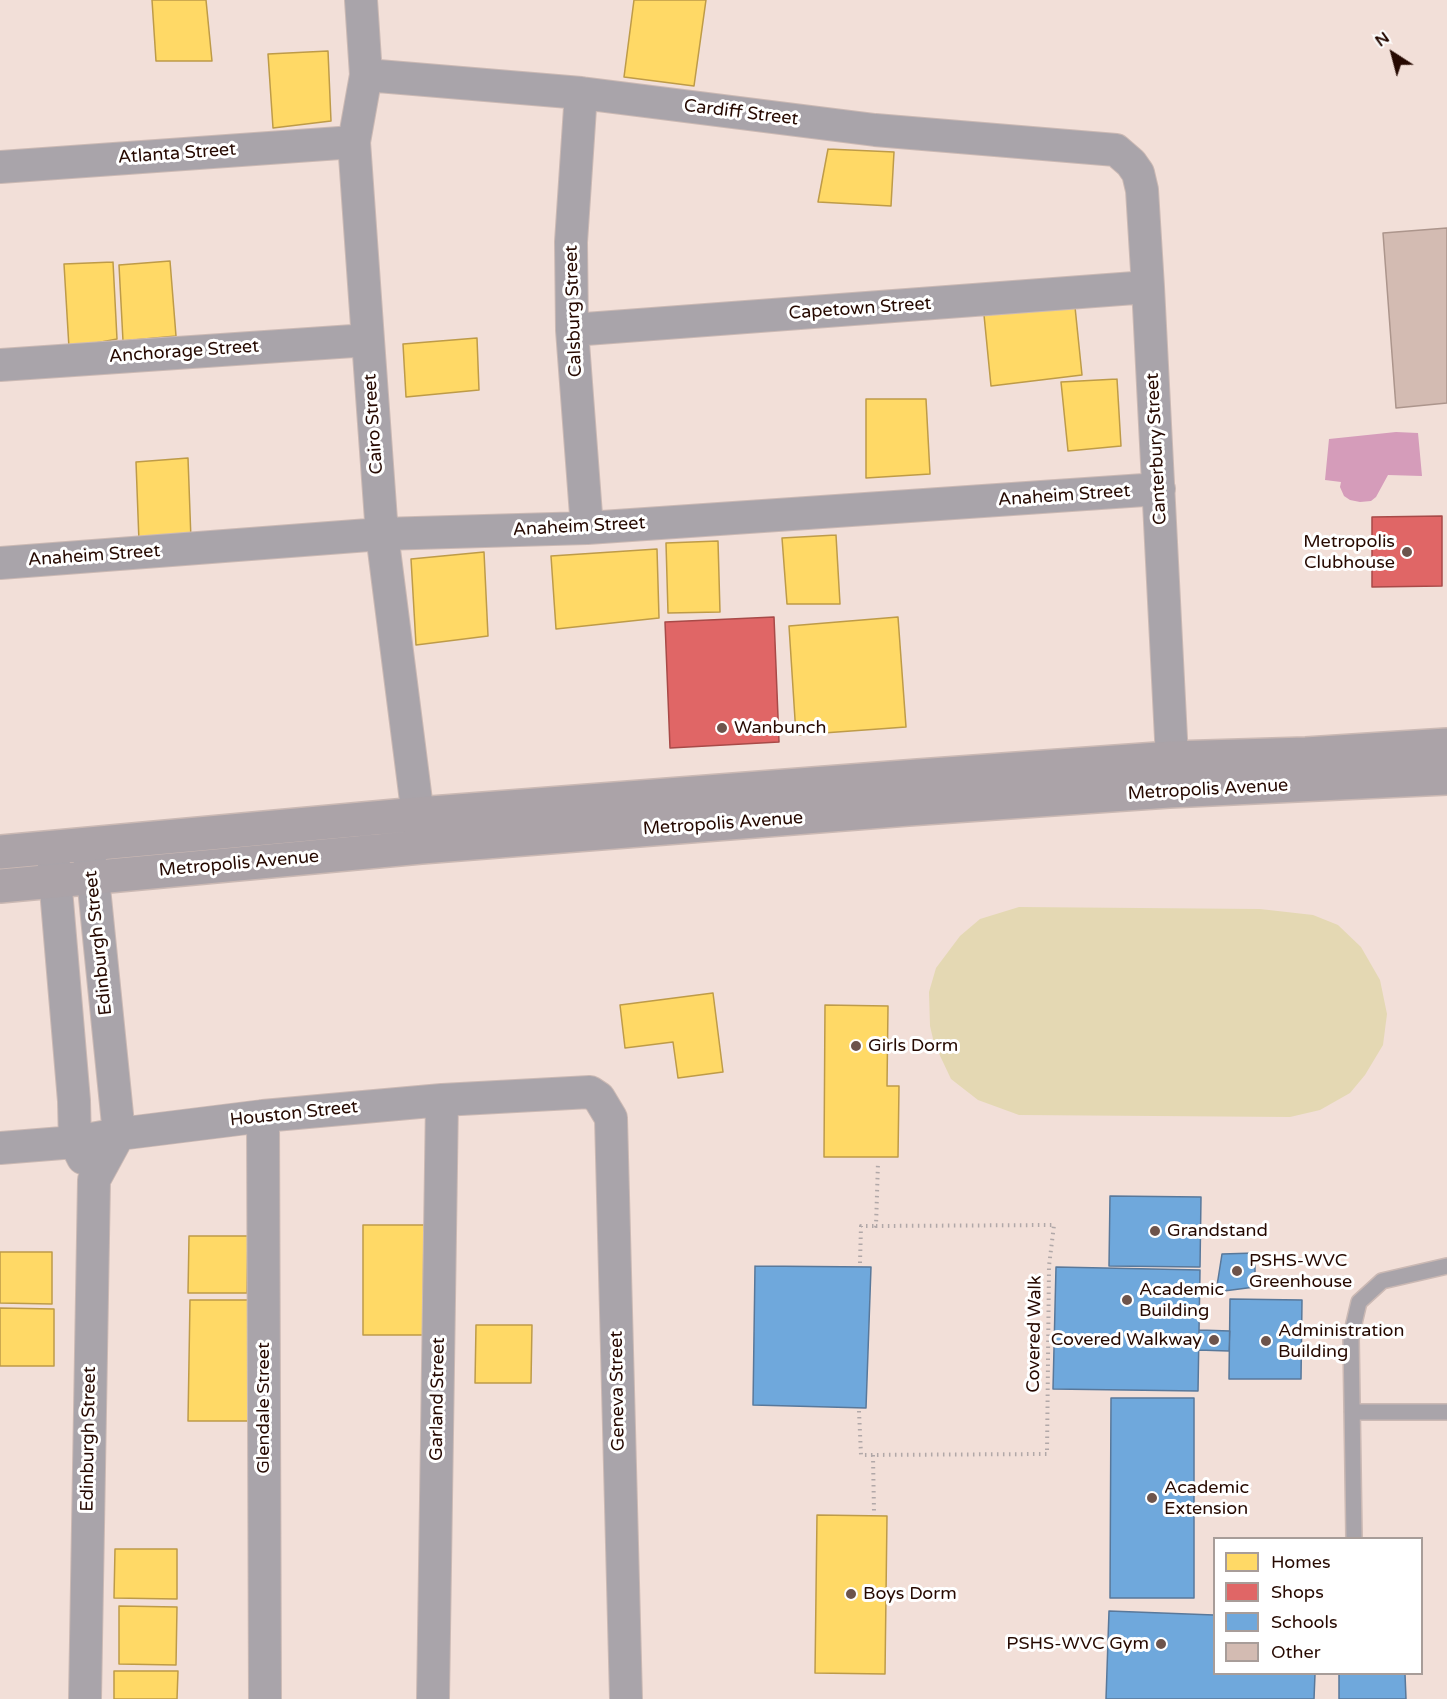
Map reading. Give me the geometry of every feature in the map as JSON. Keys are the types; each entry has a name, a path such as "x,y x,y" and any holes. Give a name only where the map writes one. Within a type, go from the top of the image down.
{"main road":[{"name":"Metropolis Avenue","path":"0,852 418,814 1172,758 1306,754 1447,745"},
{"name":"Metropolis Avenue","path":"0,886 421,847 1169,790 1447,778"}],"street":[{"name":"Cairo Street","path":"361,0 366,75 354,142 368,340 382,534 421,847"},
{"name":"Cardiff Street","path":"366,75 581,93 875,130 1116,150"},
{"name":"Calsburg Street","path":"581,93 571,242 572,330 586,528"},
{"name":"Atlanta Street","path":"0,166 354,142"},
{"name":"Canterbury Street","path":"1116,150 1131,163 1138,174 1142,190 1172,758 1169,790"},
{"name":"Capetown Street","path":"572,330 1148,287"},
{"name":"Anchorage Street","path":"0,365 368,340"},
{"name":"Anaheim Street","path":"0,563 382,534 586,528 1159,489"},
{"name":"Edinburgh Street","path":"85,1699 94,1180 119,1134 93,878 87,844"},
{"name":"Edinburgh Street","path":"52,847 74,1101 75,1142 94,1180"},
{"name":"Houston Street","path":"0,1149 75,1142 119,1134 263,1116 442,1100 590,1092"},
{"name":"Geneva Street","path":"590,1092 599,1098 611,1118 626,1699"},
{"name":"Garland Street","path":"433,1699 442,1100"},
{"name":"Glendale Street","path":"263,1116 265,1699"}],"lane":[{"path":"1354,1537 1351,1336 1359,1302 1382,1281 1447,1266"},
{"path":"1352,1412 1447,1412"}],"path":[{"path":"860,1263 861,1226 876,1226 878,1162"},
{"name":"Covered Walk","path":"873,1455 1047,1454 1049,1266 1054,1225 876,1226"},
{"path":"859,1411 861,1455 873,1455 874,1512"}],"shaded area":[{"path":"1396,432 1418,433 1422,476 1388,475 1376,497 1371,501 1360,502 1344,496 1340,487 1341,482 1325,480 1329,439"},
{"path":"1019,907 1260,909 1313,915 1338,925 1361,947 1380,980 1387,1014 1383,1045 1365,1075 1350,1093 1320,1110 1290,1117 1019,1115 978,1100 951,1079 934,1043 930,1026 929,992 936,968 960,936 980,919"}],"building: Homes":[{"path":"152,0 206,0 212,61 156,61"},
{"path":"634,0 706,0 694,86 624,77"},
{"path":"328,51 331,121 273,128 268,54"},
{"path":"828,149 894,152 891,206 818,202"},
{"path":"170,261 176,336 123,341 119,265"},
{"path":"113,262 117,339 69,348 64,264"},
{"path":"1075,307 1082,375 991,386 984,315"},
{"path":"477,338 479,390 406,397 403,344"},
{"path":"1117,379 1121,446 1068,451 1061,382"},
{"path":"866,399 926,399 930,474 866,478"},
{"path":"188,458 191,540 139,542 136,462"},
{"path":"836,535 840,604 787,604 782,538"},
{"path":"718,541 720,612 668,613 666,543"},
{"path":"657,549 659,618 556,629 551,556"},
{"path":"484,552 488,636 416,645 411,559"},
{"path":"898,617 906,727 796,735 789,626"},
{"path":"713,993 723,1072 678,1078 673,1042 625,1048 620,1005"},
{"name":"Girls Dorm","path":"825,1005 888,1006 887,1086 899,1086 898,1157 824,1157"},
{"path":"363,1225 424,1225 423,1335 363,1335"},
{"path":"189,1236 248,1236 247,1293 188,1293"},
{"path":"0,1252 52,1252 52,1304 0,1303"},
{"path":"190,1300 249,1300 248,1421 188,1421"},
{"path":"0,1308 54,1309 54,1366 0,1366"},
{"path":"476,1325 532,1325 531,1383 475,1383"},
{"name":"Boys Dorm","path":"817,1515 887,1516 885,1674 815,1673"},
{"path":"115,1549 177,1549 177,1599 114,1598"},
{"path":"119,1606 177,1607 176,1665 119,1664"},
{"path":"114,1671 178,1671 177,1699 114,1699"}],"building: Shops":[{"name":"Metropolis Clubhouse","path":"1442,516 1442,586 1372,587 1372,517"},
{"path":"774,617 779,742 670,748 665,622"}],"building: Schools":[{"name":"Grandstand","path":"1110,1196 1201,1197 1200,1267 1109,1266"},
{"name":"PSHS-WVC Greenhouse","path":"1255,1253 1255,1287 1216,1292 1222,1254"},
{"path":"755,1266 871,1267 866,1408 753,1405"},
{"name":"Academic Building","path":"1056,1267 1200,1270 1198,1391 1053,1389"},
{"name":"Administration Building","path":"1230,1299 1302,1300 1301,1379 1229,1379"},
{"name":"Covered Walkway","path":"1199,1330 1230,1331 1229,1351 1198,1350"},
{"name":"Academic Extension","path":"1111,1398 1194,1398 1194,1598 1110,1598"},
{"name":"PSHS-WVC Gym","path":"1109,1611 1213,1615 1213,1675 1315,1675 1314,1699 1106,1699"},
{"path":"1339,1675 1405,1675 1406,1699 1339,1699"}],"building: Other":[{"path":"1447,228 1447,403 1396,408 1383,233"}],"place":[{"name":"Metropolis Clubhouse","path":"1407,552"},
{"name":"Wanbunch","path":"722,728"},
{"name":"Girls Dorm","path":"856,1046"},
{"name":"Grandstand","path":"1155,1231"},
{"name":"PSHS-WVC Greenhouse","path":"1237,1271"},
{"name":"Academic Building","path":"1127,1300"},
{"name":"Covered Walkway","path":"1214,1340"},
{"name":"Administration Building","path":"1266,1341"},
{"name":"Academic Extension","path":"1152,1498"},
{"name":"Boys Dorm","path":"851,1594"},
{"name":"PSHS-WVC Gym","path":"1161,1644"}]}
